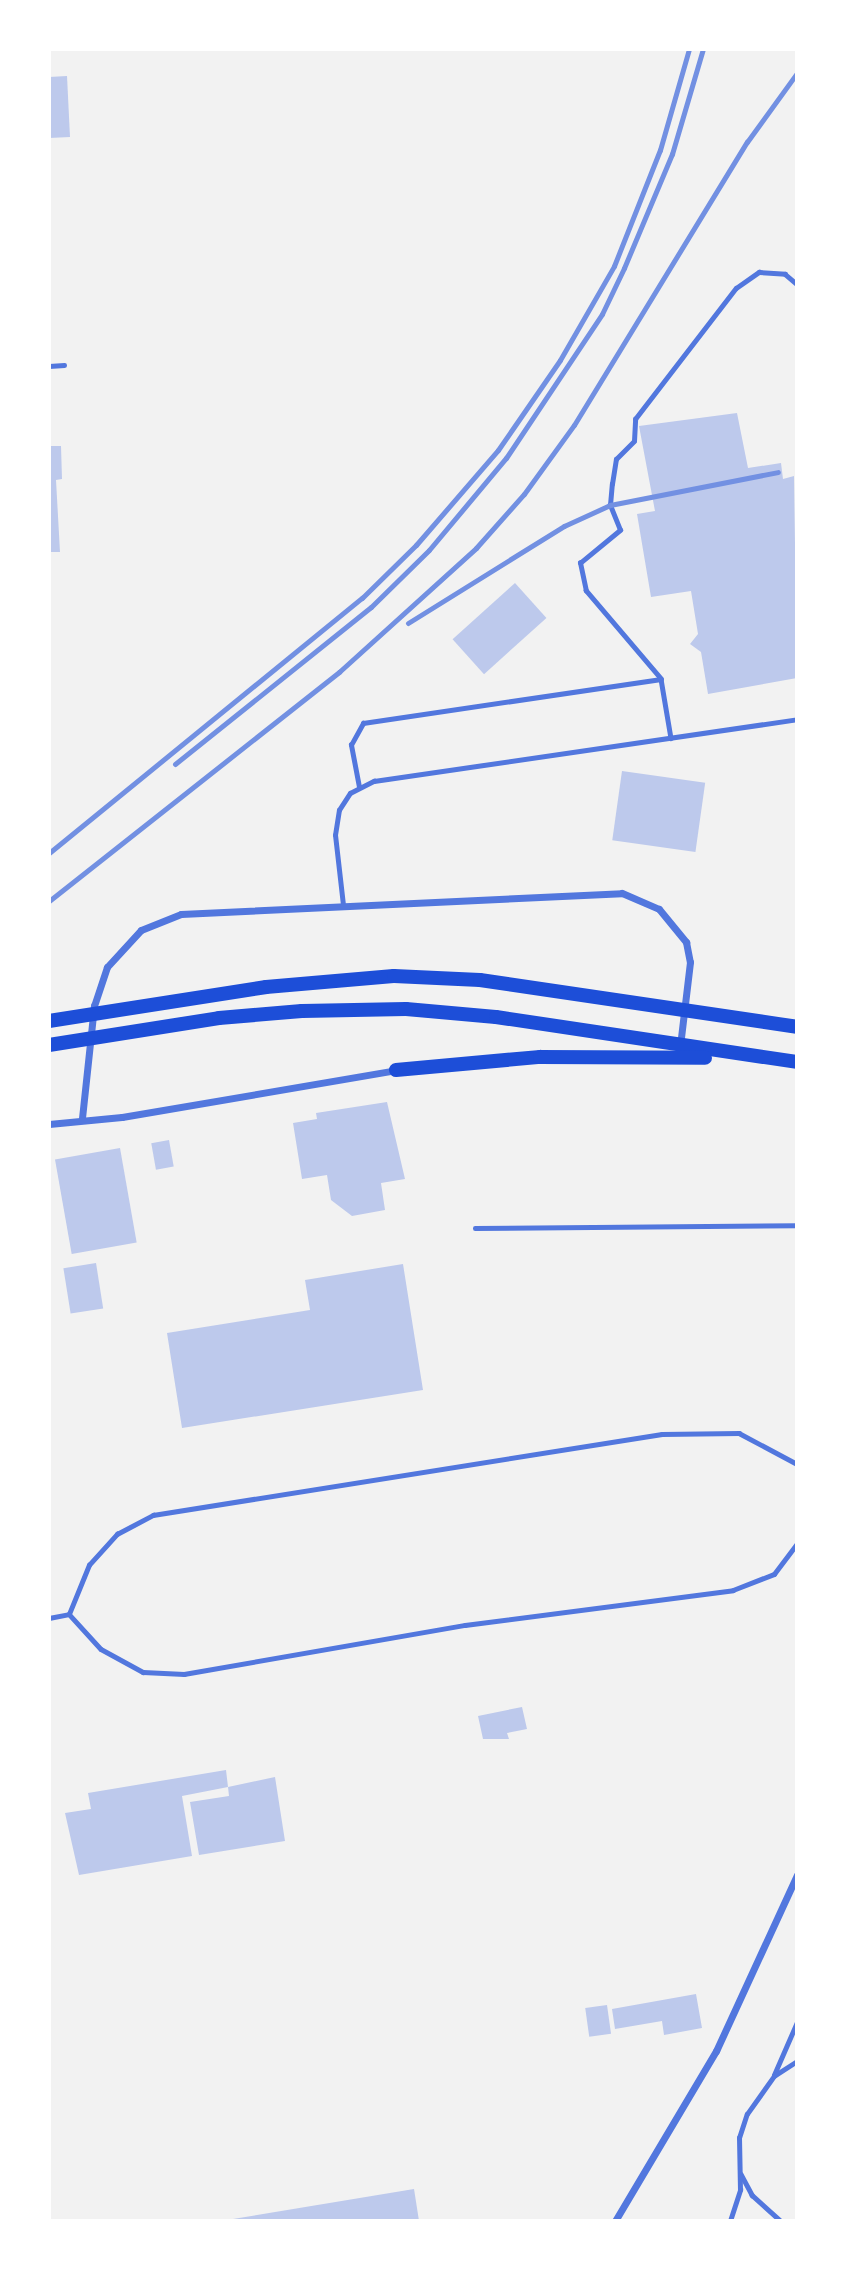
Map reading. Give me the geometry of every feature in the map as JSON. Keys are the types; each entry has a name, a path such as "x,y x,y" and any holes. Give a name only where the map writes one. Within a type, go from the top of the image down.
{"main road":[{"path":"49,1021 312,981 448,977 797,1027"},
{"path":"49,1045 171,1026 302,1011 406,1009 496,1017 747,1058"},
{"path":"396,1070 571,1056 747,1058 797,1062"}],"street":[{"path":"82,1118 101,980 120,950 141,930 181,914 622,893 659,909 683,936 690,961 680,1047"},
{"path":"49,1124 82,1118 122,1117 396,1070"},
{"path":"615,2221 716,2051 797,1875"}],"lane":[{"path":"671,738 661,679 586,591 580,563 620,530 610,505 612,484 616,459 634,441 635,419 736,288 759,272 785,274 797,284"},
{"path":"49,366 64,365"},
{"path":"359,787 351,744 363,723 661,679"},
{"path":"343,905 337,820 345,800 359,787 387,778 797,719"},
{"path":"475,1228 797,1225"},
{"path":"68,1614 89,1565 117,1534 153,1515 662,1434 739,1433 797,1464"},
{"path":"68,1614 101,1649 143,1672 184,1674 465,1625 733,1590 775,1574 797,1544"},
{"path":"49,1618 68,1614"},
{"path":"730,2221 740,2190 738,2163 742,2125 774,2076 797,2022"},
{"path":"774,2076 797,2061"},
{"path":"738,2163 752,2195 781,2221"}],"building":[{"path":"67,76 70,137 49,138 49,77"},
{"path":"737,413 748,468 781,463 783,479 794,476 797,678 708,694 701,652 690,644 698,634 691,591 651,597 637,514 655,511 639,426"},
{"path":"49,446 61,446 62,479 56,480 60,552 49,552"},
{"path":"515,583 546,618 484,674 453,639"},
{"path":"622,771 705,783 695,852 612,840"},
{"path":"387,1102 405,1179 381,1183 385,1210 352,1216 331,1200 327,1175 302,1179 293,1123 317,1119 316,1113"},
{"path":"169,1140 174,1167 156,1170 151,1143"},
{"path":"120,1148 137,1243 72,1254 55,1159"},
{"path":"96,1263 103,1308 71,1314 63,1268"},
{"path":"403,1264 423,1390 182,1428 167,1333 310,1310 305,1280"},
{"path":"522,1707 527,1729 507,1733 509,1739 483,1739 478,1716"},
{"path":"226,1770 228,1787 182,1796 192,1856 79,1875 65,1813 91,1809 88,1793"},
{"path":"275,1777 285,1841 199,1855 190,1802 229,1796 228,1787"},
{"path":"696,1994 702,2028 664,2035 662,2021 615,2029 612,2009"},
{"path":"607,2005 611,2034 589,2037 585,2008"},
{"path":"414,2189 419,2221 227,2221 227,2220"}],"railway":[{"path":"49,853 362,598 416,545 498,450 560,360 614,266 660,150 689,49"},
{"path":"175,764 371,607 429,550 506,458 602,314 672,154 703,49"},
{"path":"49,901 339,672 476,548 524,494 574,425 747,142 797,73"},
{"path":"408,623 564,526 610,505 778,472"}]}
